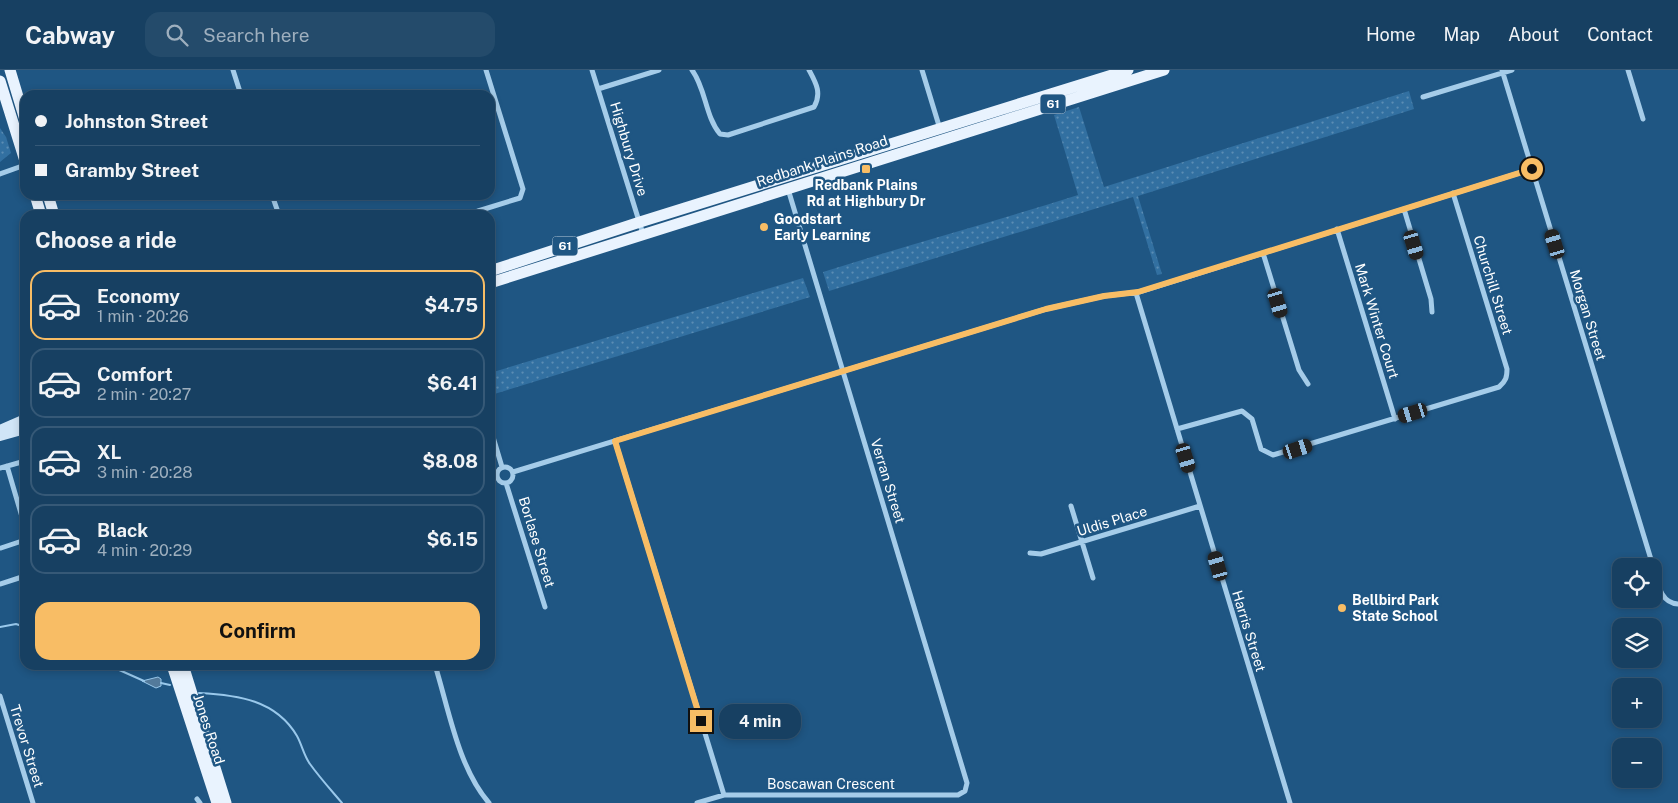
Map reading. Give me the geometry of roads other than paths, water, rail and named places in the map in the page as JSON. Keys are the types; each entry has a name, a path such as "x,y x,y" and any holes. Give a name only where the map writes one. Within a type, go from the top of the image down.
{"main road":[{"path":"10,70 20,103"},
{"name":"Redbank Plains Road","path":"495,281 644,234 940,129 1128,70"},
{"name":"Redbank Plains Road","path":"495,269 640,222 786,183 1164,70"},
{"path":"0,81 20,147"},
{"name":"Jones Road","path":"174,670 217,803"},
{"name":"Jones Road","path":"185,670 226,803"}],"street":[{"path":"233,70 239,90"},
{"path":"486,70 492,90"},
{"name":"Highbury Drive","path":"592,70 644,234"},
{"path":"598,89 659,70"},
{"path":"692,70 699,79 714,127 720,134 728,135 814,107 819,93 809,70"},
{"path":"922,70 940,129"},
{"path":"1423,97 1502,71 1512,70"},
{"path":"1628,70 1643,119"},
{"name":"Morgan Street","path":"1502,71 1650,558"},
{"path":"481,210 520,198 523,189 495,99"},
{"path":"0,174 20,165"},
{"path":"513,472 1079,300 1136,293 1532,169"},
{"name":"Verran Street","path":"786,183 967,783 965,791"},
{"name":"Churchill Street","path":"1395,419 1500,386 1507,377 1507,369 1453,194"},
{"path":"1404,209 1431,299 1432,312"},
{"name":"Mark Winter Court","path":"1338,230 1395,419"},
{"path":"1263,253 1299,370 1308,384"},
{"name":"Harris Street","path":"1136,293 1290,803"},
{"path":"1177,429 1242,411 1252,419 1261,449 1273,455 1395,419"},
{"path":"0,430 20,421"},
{"path":"0,436 20,430"},
{"path":"615,441 724,795"},
{"path":"495,444 502,467"},
{"path":"0,468 20,462"},
{"path":"7,466 20,510"},
{"path":"502,467 508,467 513,472 512,479 506,483 500,482 496,478 497,471 502,467"},
{"name":"Borlase Street","path":"506,483 545,607"},
{"path":"1071,506 1093,578"},
{"name":"Uldis Place","path":"1030,553 1041,554 1200,506"},
{"path":"1,548 20,542"},
{"path":"0,584 20,578"},
{"name":"Morgan Street","path":"1662,594 1670,602 1678,604"},
{"path":"437,670 466,768 476,788 488,803"},
{"name":"Trevor Street","path":"0,696 33,803"},
{"name":"Boscawan Crescent","path":"697,803 724,795 958,795 965,791"}],"waterway":[{"path":"0,627 16,624 20,625"},
{"path":"119,670 144,681"},
{"path":"161,683 170,685"},
{"path":"199,693 242,698 267,707 278,714 297,736 310,764 342,803"}],"place":[{"name":"Redbank Plains Rd at Highbury Dr","path":"866,169"},
{"name":"Goodstart Early Learning","path":"764,227"},
{"name":"Bellbird Park State School","path":"1342,608"}]}
